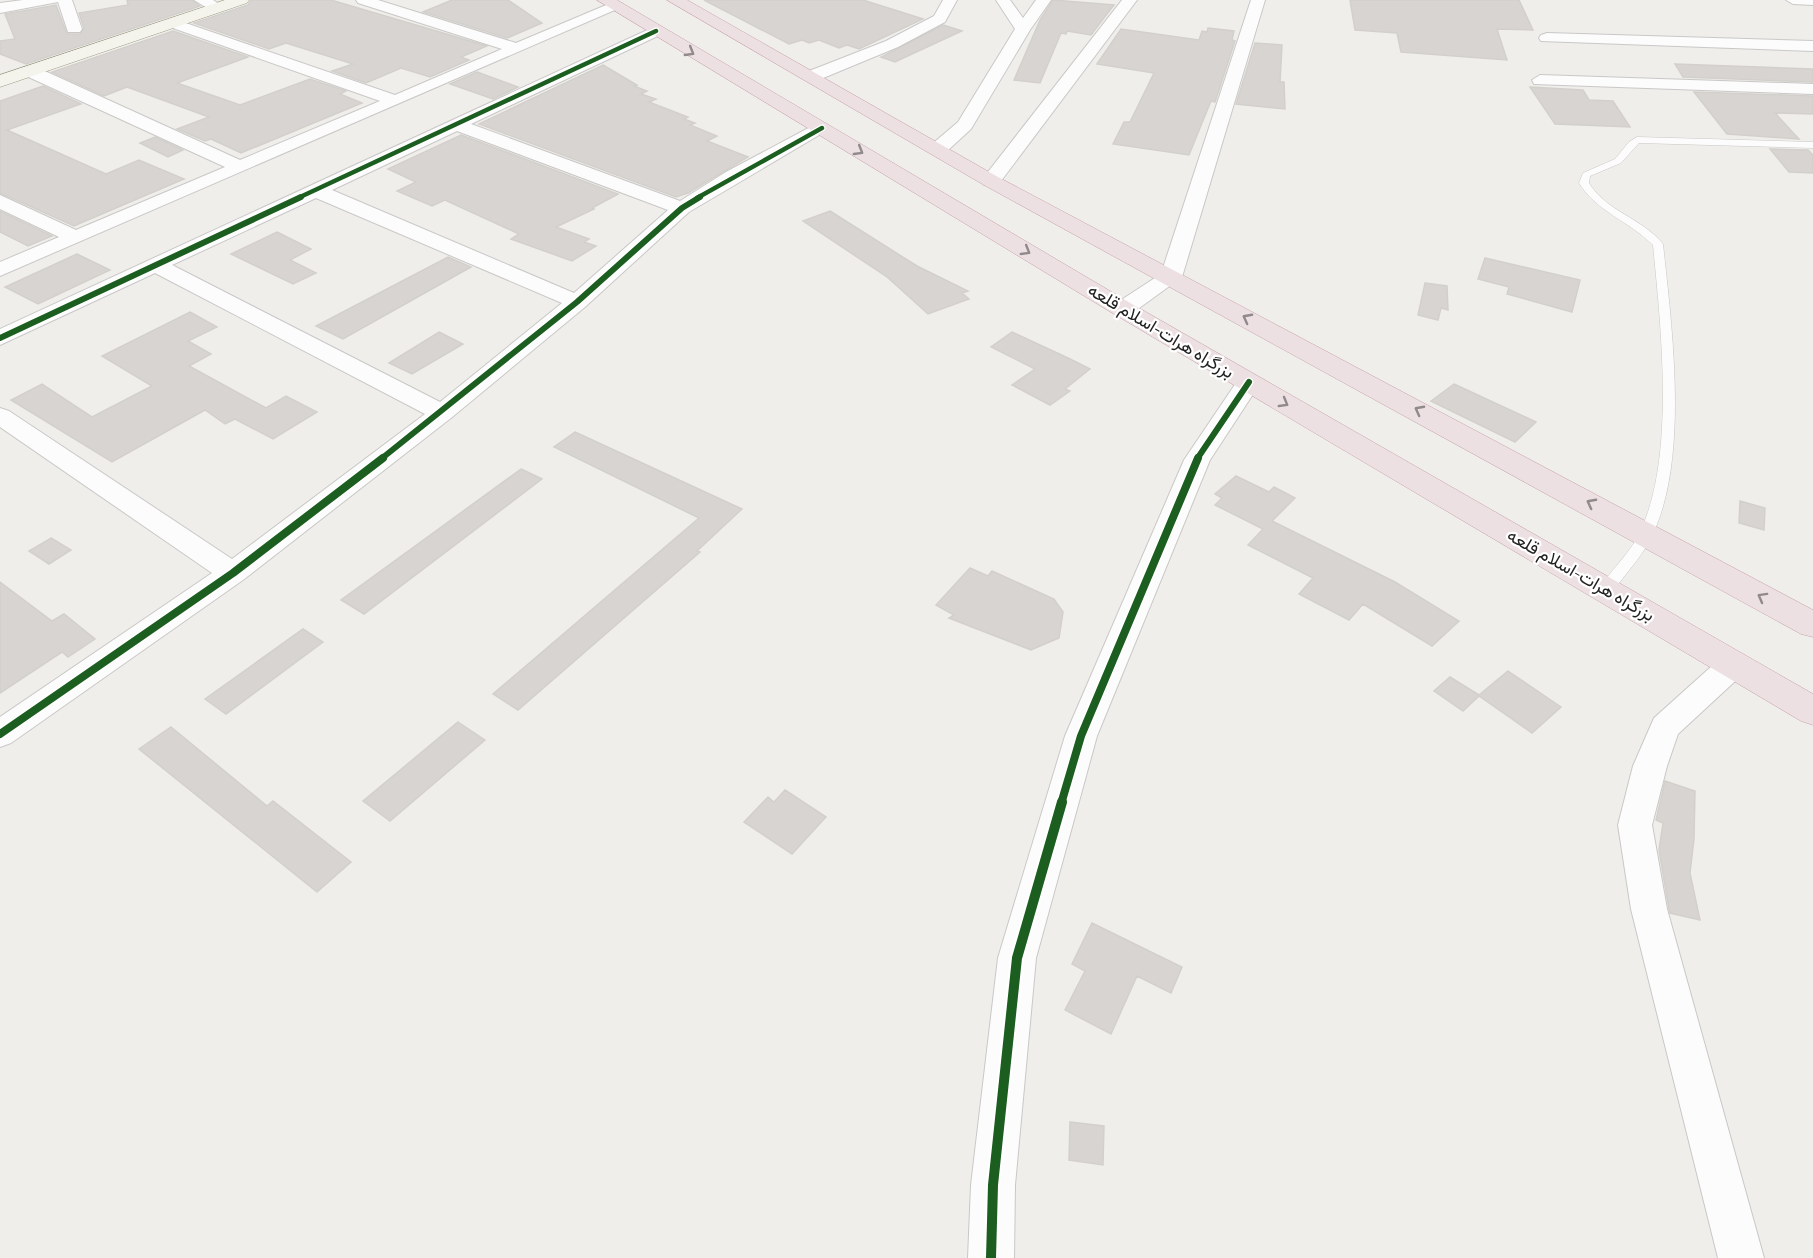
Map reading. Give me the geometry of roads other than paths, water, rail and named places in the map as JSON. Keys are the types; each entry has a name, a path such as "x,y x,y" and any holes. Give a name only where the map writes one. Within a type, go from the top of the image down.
{"highway":[{"path":"675,0 991,181 1813,625"},
{"name":"بزرگراه هرات-اسلام قلعه","path":"610,3 1123,309 1813,711"}],"street":[{"path":"0,9 52,0"},
{"path":"65,0 74,29"},
{"path":"201,0 218,8"},
{"path":"0,81 242,0"},
{"path":"363,0 516,48"},
{"path":"810,76 892,44 940,19 950,0"},
{"path":"1003,0 1023,29"},
{"path":"938,149 965,125 1023,29 1044,0"},
{"path":"991,181 1130,0"},
{"path":"1123,309 1172,277 1258,0"},
{"path":"1793,0 1813,1"},
{"path":"0,270 516,48 610,3"},
{"path":"172,23 394,100"},
{"path":"0,338 656,32"},
{"path":"1546,38 1813,46"},
{"path":"30,71 238,166"},
{"path":"1540,80 1813,89"},
{"path":"457,125 682,208"},
{"path":"0,734 232,573 441,413 577,302 682,208 733,176 822,128"},
{"path":"315,190 577,302"},
{"path":"0,201 75,237"},
{"path":"155,265 441,413"},
{"path":"991,1258 993,1185 1017,958 1081,736 1197,460 1249,382"},
{"path":"0,416 232,573"},
{"path":"1734,664 1665,727 1650,766 1635,825 1649,909 1741,1258"}],"lane":[{"path":"1606,590 1646,533 1665,472 1667,390 1658,244 1641,227 1592,198 1584,183 1586,175 1594,169 1619,161 1627,153 1631,143 1636,140 1813,145"}]}
